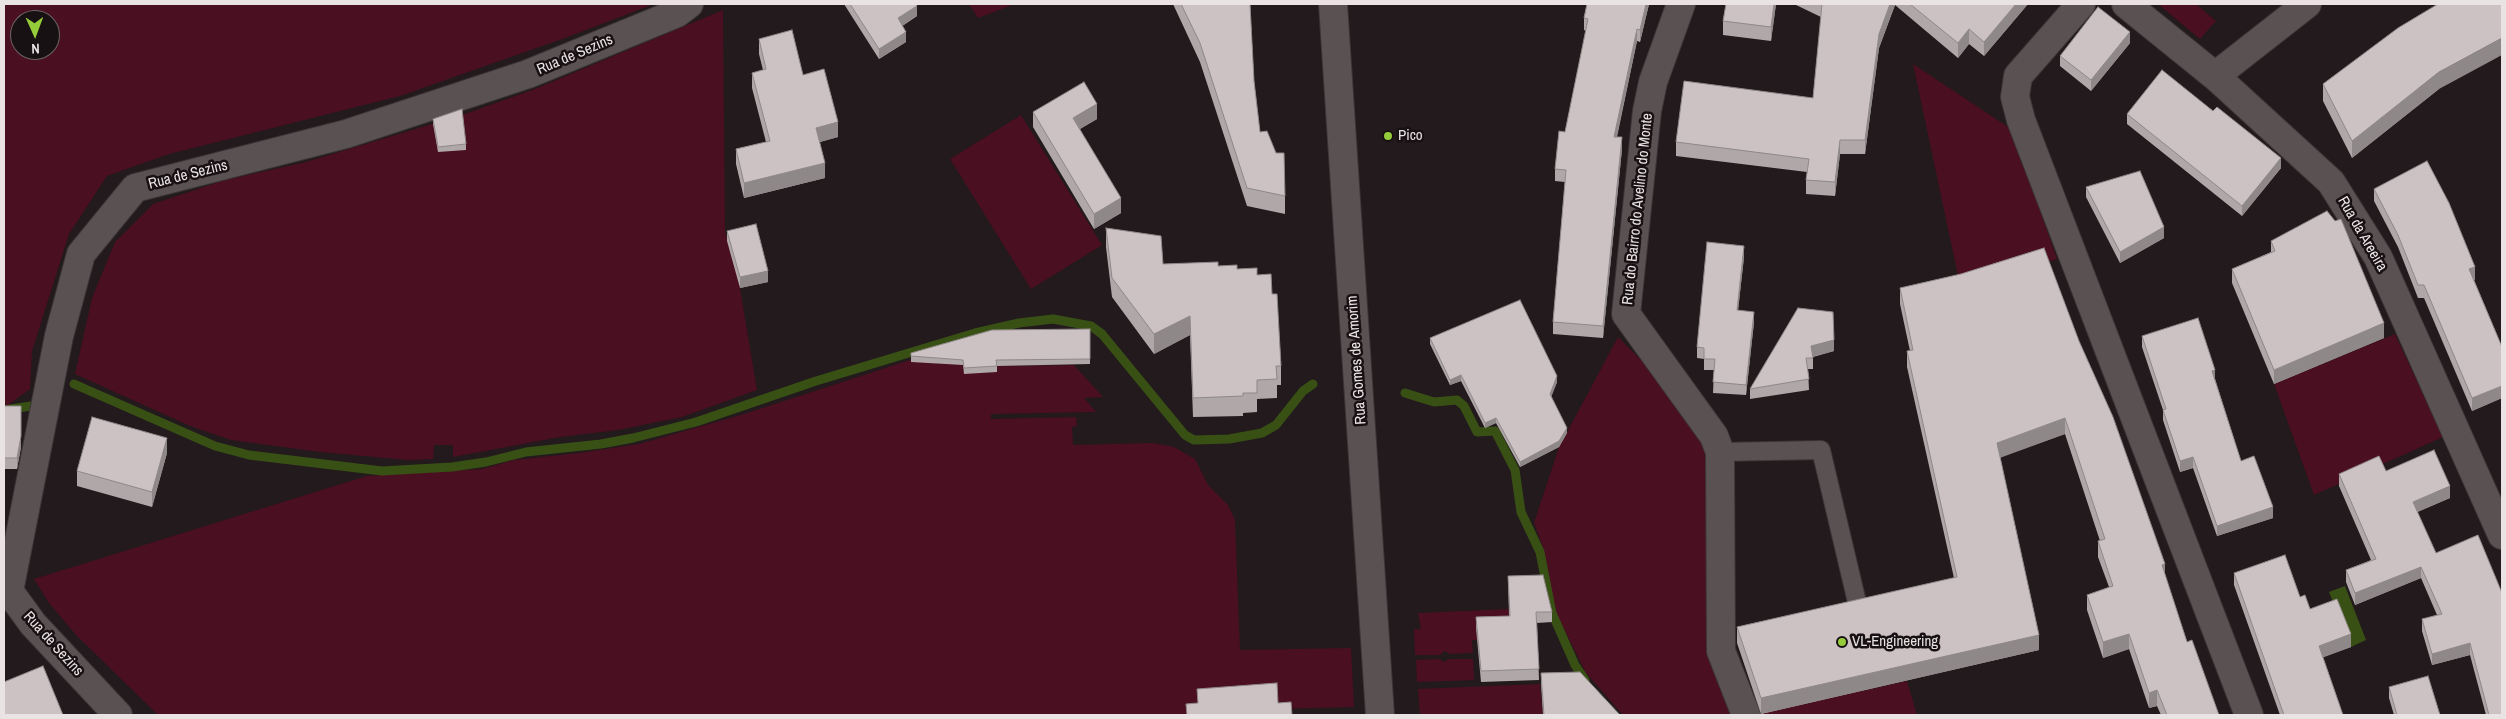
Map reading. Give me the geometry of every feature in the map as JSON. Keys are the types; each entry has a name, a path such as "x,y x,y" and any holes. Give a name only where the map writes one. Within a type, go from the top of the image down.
{"street":[{"name":"Rua de Sezins","path":"118,715 33,624 9,591 59,336 81,254 135,188 346,134 510,80 676,13 689,4"},
{"name":"Rua Gomes de Amorim","path":"1333,4 1380,715"},
{"name":"Rua do Bairro do Avelino do Monte","path":"1681,4 1653,82 1647,111 1626,314 1714,436 1720,452 1721,651 1746,715"},
{"path":"2080,4 2018,76 2015,97 2021,120 2249,715"},
{"name":"Rua da Areeira","path":"2126,4 2215,76 2331,182 2378,257 2502,534"},
{"path":"2215,76 2307,4"}],"lane":[{"path":"1720,452 1820,450 1856,598"}],"shaded area":[{"path":"4,4 654,4 565,38 400,96 169,154 107,176 69,234 32,351 30,389 4,408"},
{"path":"969,4 1015,4 978,18"},
{"path":"2158,4 2196,4 2216,21 2200,39"},
{"path":"723,10 725,231 739,283 757,390 682,417 618,430 560,437 453,457 453,445 434,445 433,459 408,460 320,452 231,440 190,426 75,374 92,298 115,242 153,204 225,180 306,162 462,115 535,89"},
{"path":"1913,64 2011,129 2057,259 1961,290"},
{"path":"1021,115 1102,245 1031,289 950,159"},
{"path":"2395,334 2443,437 2314,495 2274,384"},
{"path":"1618,337 1666,385 1709,451 1738,715 1623,715 1586,673 1555,611 1544,550 1534,523 1559,447"},
{"path":"947,348 963,365 964,374 996,366 1074,365 1103,397 1084,398 1096,412 991,414 991,419 1076,417 1077,426 1072,427 1073,445 1153,443 1174,447 1195,459 1208,485 1228,505 1235,520 1240,650 1351,648 1354,707 1278,709 1197,715 158,715 76,635 49,603 34,579 367,476 482,469 514,460 639,444 744,414"},
{"path":"2345,586 2366,640 2351,647 2329,592"},
{"path":"1509,609 1510,619 1477,628 1477,640 1472,640 1473,653 1450,654 1445,651 1440,655 1415,655 1414,629 1421,629 1418,613"},
{"path":"1440,659 1443,662 1450,659 1473,659 1474,680 1417,682 1416,660"},
{"path":"1907,681 1917,715 1758,714"},
{"path":"1540,684 1543,715 1420,715 1418,689"}],"building":[{"path":"850,4 916,4 917,6 898,18 906,32 879,49"},
{"path":"1181,4 1250,4 1254,81 1260,132 1267,131 1276,153 1284,153 1285,196 1247,188 1200,43"},
{"path":"1587,4 1646,4 1640,30 1637,29 1614,137 1622,137 1603,326 1553,322 1566,170 1555,169 1559,131 1565,132 1588,19 1584,18"},
{"path":"1726,4 1774,4 1771,27 1723,21"},
{"path":"1822,4 1890,4 1879,34 1865,140 1840,140 1835,182 1806,180 1809,159 1676,142 1684,81 1813,98"},
{"path":"1910,4 2016,4 1984,42 1969,29 1958,43"},
{"path":"2438,4 2502,4 2502,38 2439,72 2352,141 2323,84 2398,28"},
{"path":"2098,7 2130,32 2091,80 2060,56"},
{"path":"792,30 803,75 824,69 838,122 816,128 825,163 744,183 736,149 770,141 752,73 766,69 759,39"},
{"path":"2162,70 2213,111 2217,107 2281,158 2242,206 2127,114"},
{"path":"1084,82 1097,104 1073,118 1121,198 1094,214 1033,112"},
{"path":"462,109 466,144 438,147 433,119"},
{"path":"2427,161 2449,203 2475,267 2469,269 2502,347 2502,386 2472,398 2424,285 2418,285 2398,235 2374,189"},
{"path":"2140,171 2164,227 2120,252 2086,187"},
{"path":"2327,211 2335,221 2341,219 2384,323 2274,370 2232,269 2275,251 2271,241"},
{"path":"756,224 768,271 740,277 727,231"},
{"path":"1106,228 1161,236 1163,264 1218,262 1218,266 1237,265 1237,269 1257,268 1257,275 1271,274 1272,294 1277,294 1281,366 1276,366 1277,379 1257,380 1257,393 1243,393 1243,396 1193,398 1190,316 1154,334 1112,278"},
{"path":"1707,242 1744,246 1737,310 1754,312 1746,385 1713,382 1715,359 1704,359 1704,348 1697,347"},
{"path":"2044,248 2079,341 2113,417 2165,564 2162,565 2187,642 2192,640 2219,715 2167,715 2157,690 2149,693 2129,634 2103,642 2087,595 2113,586 2098,541 2105,539 2065,418 1997,443 2039,635 1761,698 1737,627 1957,577 1907,351 1913,350 1900,288 1961,274"},
{"path":"1520,300 1557,376 1550,394 1567,428 1559,441 1520,462 1496,418 1485,423 1461,375 1450,380 1430,338"},
{"path":"1798,308 1833,312 1834,340 1811,346 1813,358 1806,358 1809,379 1750,389"},
{"path":"2198,318 2215,370 2212,371 2241,461 2254,456 2273,507 2217,526 2193,457 2180,461 2163,410 2166,409 2142,336"},
{"path":"1090,329 1090,359 996,360 997,366 964,368 963,360 911,356 911,353 992,330"},
{"path":"4,406 21,406 21,436 17,458 4,458"},
{"path":"92,417 167,438 152,492 77,471"},
{"path":"2434,450 2450,486 2413,502 2436,553 2478,535 2502,593 2502,715 2489,715 2470,643 2432,654 2422,619 2442,614 2421,567 2355,593 2346,570 2376,559 2339,474 2379,456 2386,471"},
{"path":"2285,555 2300,597 2305,595 2310,609 2337,599 2351,634 2319,646 2343,715 2284,715 2234,573"},
{"path":"1543,575 1552,612 1536,612 1539,669 1481,671 1476,617 1510,616 1508,576"},
{"path":"43,666 63,715 4,715 4,682"},
{"path":"1580,672 1620,715 1544,715 1541,673"},
{"path":"2428,676 2440,715 2397,715 2389,687"},
{"path":"1277,683 1278,703 1291,702 1292,715 1187,715 1186,704 1198,703 1197,689"}],"waterway":[{"path":"74,384 215,446 249,455 382,471 452,467 486,462 526,452 601,444 633,438 696,422 816,381 975,333 1019,323 1053,319 1091,326 1102,334 1185,435 1194,440 1229,439 1262,433 1276,425 1303,391 1313,384"},
{"path":"1405,393 1434,402 1457,400 1464,406 1477,432 1495,431 1515,470 1521,512 1540,552 1552,613 1575,665 1585,680"},
{"path":"4,410 31,406"}],"place":[{"name":"Pico","path":"1388,136"},
{"name":"VL-Engineering","path":"1842,642"}]}
